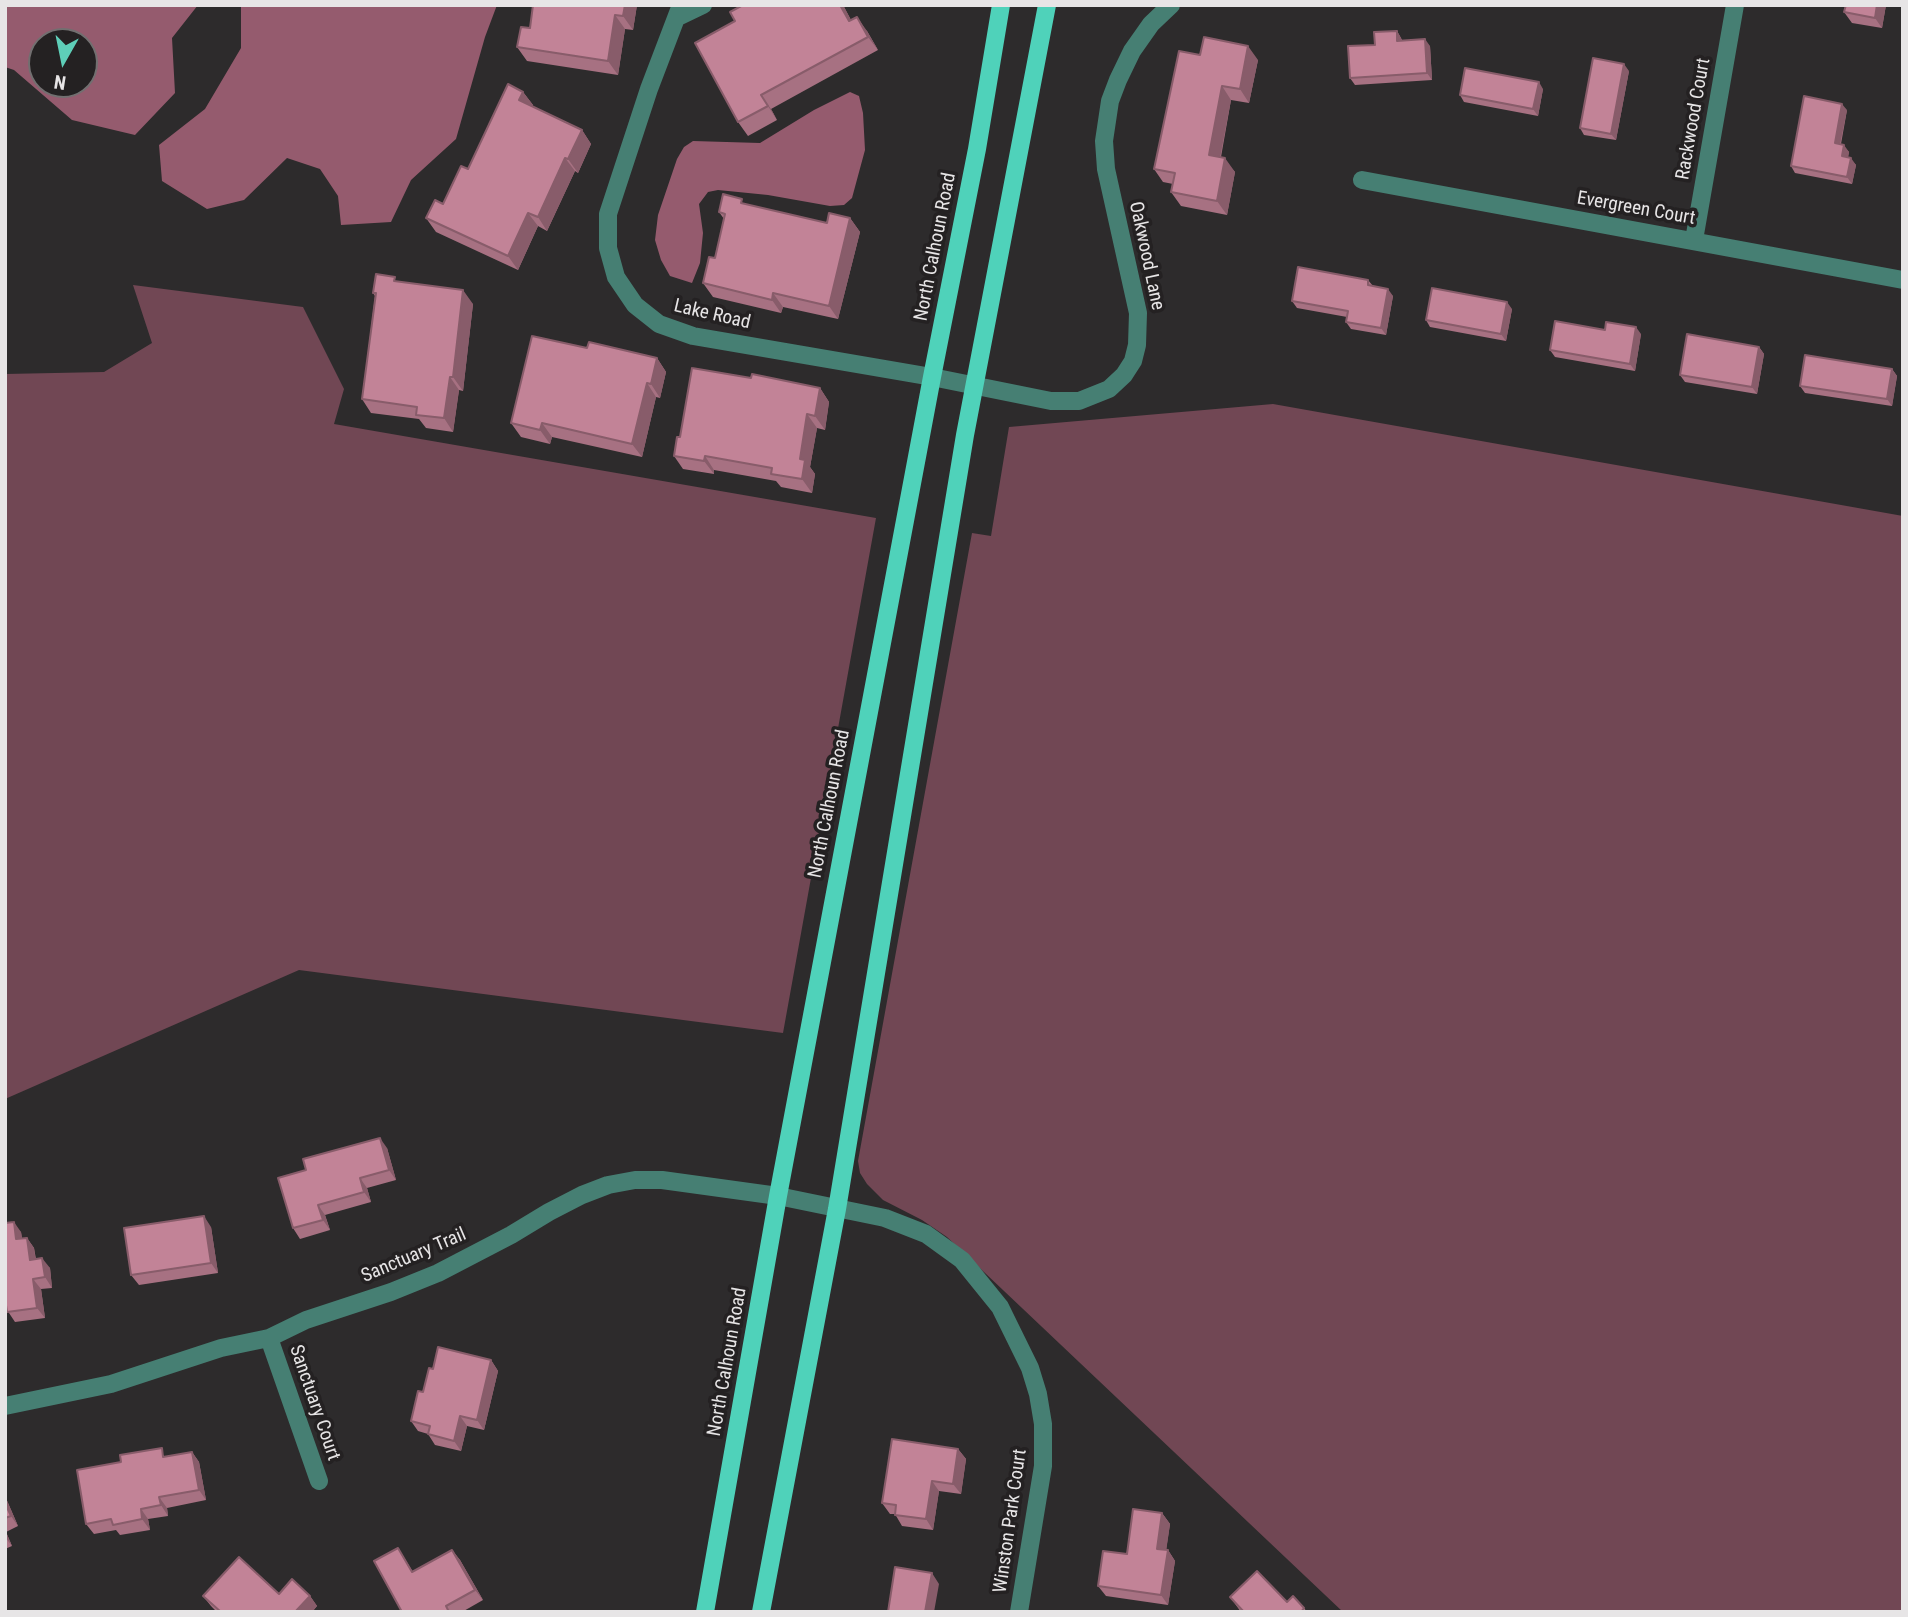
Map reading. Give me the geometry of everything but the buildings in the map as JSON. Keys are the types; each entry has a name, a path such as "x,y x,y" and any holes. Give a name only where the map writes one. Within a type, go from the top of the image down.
{"main road":[{"name":"North Calhoun Road","path":"705,1612 778,1196 977,149 1001,5"},
{"path":"761,1612 837,1209 965,435 1046,5"}],"street":[{"path":"679,11 704,5"},
{"name":"Oakwood Lane","path":"975,386 1051,401 1079,401 1110,389 1133,361 1140,328 1106,169 1104,141 1110,101 1132,51 1151,24 1171,5"},
{"name":"Rackwood Court","path":"1694,240 1735,5"},
{"name":"Lake Road","path":"679,11 649,89 608,214 608,248 615,277 635,305 659,324 693,336 975,386"},
{"name":"Evergreen Court","path":"1362,180 1903,280"},
{"name":"Sanctuary Trail","path":"5,1406 111,1384 221,1348 269,1338 306,1320 391,1292 438,1273 560,1206 608,1185 635,1180 662,1180 778,1196 837,1209"},
{"name":"Winston Park Court","path":"837,1209 885,1218 926,1234 962,1260 984,1284 1016,1336 1038,1394 1044,1466 1019,1612"},
{"name":"Sanctuary Court","path":"269,1338 319,1482"}],"shaded area":[{"path":"5,5 198,5 172,38 175,93 135,135 72,120 46,98 98,98 98,28 28,28 28,82 14,70 5,67"},
{"path":"210,5 497,5 485,37 456,139 411,180 391,222 341,225 338,196 320,169 287,158 244,200 207,209 162,181 159,145 205,109 241,48 241,7"},
{"path":"850,92 859,96 865,150 852,198 844,205 830,206 768,195 718,190 708,192 699,204 703,233 700,263 692,283 670,276 661,260 655,240 658,215 677,159 684,147 693,141 760,143"},
{"path":"133,285 303,307 344,389 334,424 876,518 783,1033 299,970 5,1099 5,374 104,372 152,343"},
{"path":"1273,404 1903,516 1903,1612 1343,1612 947,1237 922,1220 883,1200 860,1173 858,1161 972,533 991,536 1009,427"}]}
